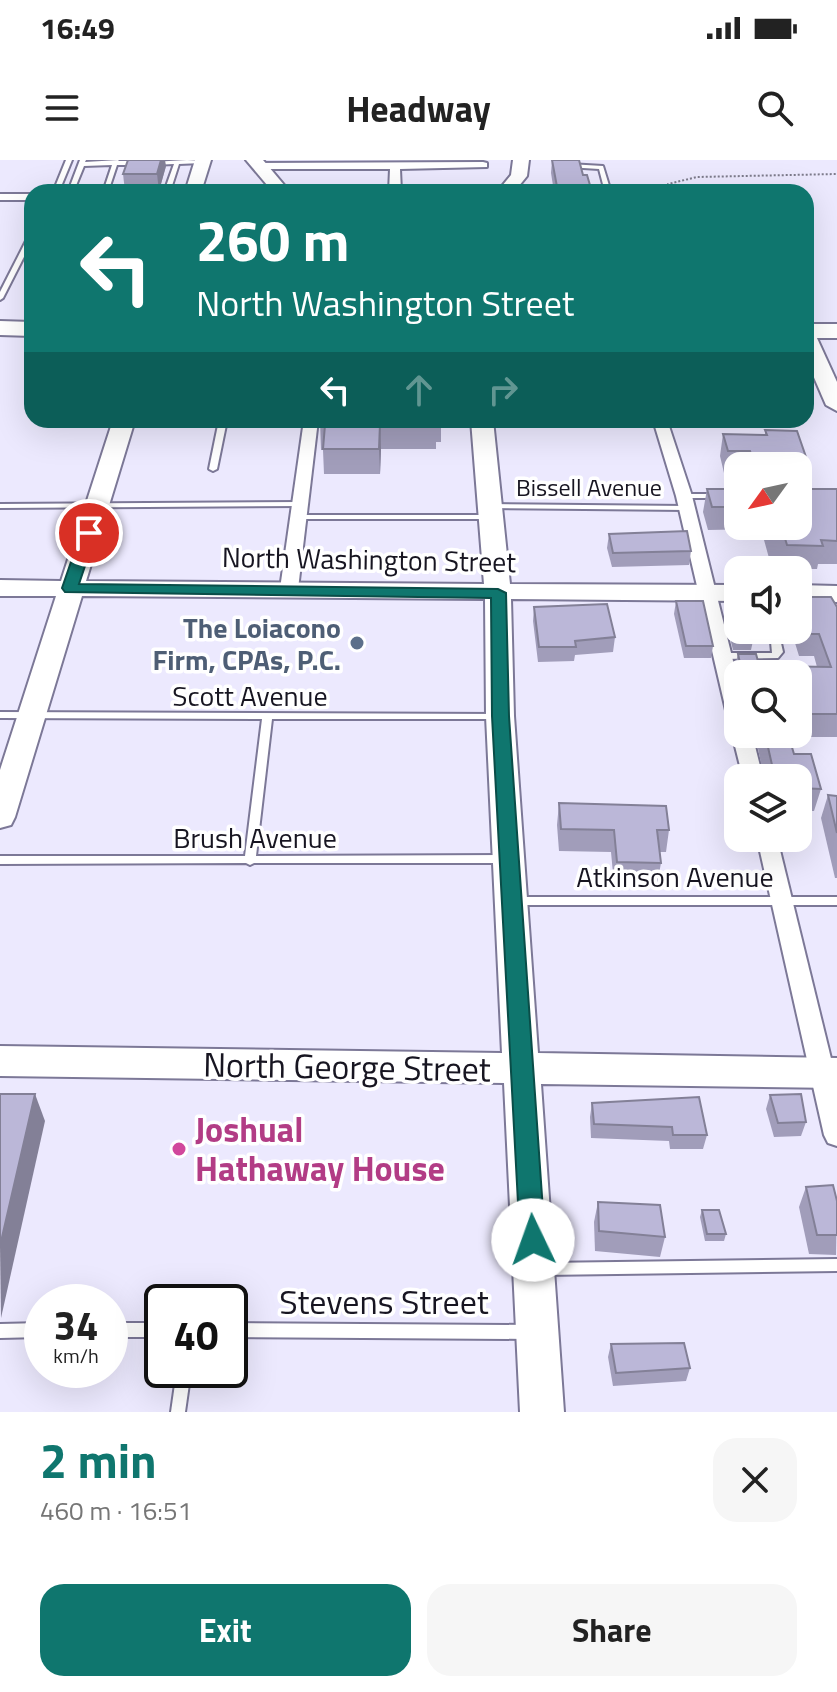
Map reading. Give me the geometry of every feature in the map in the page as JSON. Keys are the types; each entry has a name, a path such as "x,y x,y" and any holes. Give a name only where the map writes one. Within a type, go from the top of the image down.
{"main road":[{"path":"0,328 24,329"},
{"path":"814,333 837,331"}],"street":[{"path":"196,184 203,161"},
{"path":"256,163 483,165"},
{"path":"256,163 275,184"},
{"path":"513,184 518,163"},
{"path":"395,166 395,184"},
{"path":"0,197 24,197"},
{"path":"814,349 835,390"},
{"path":"0,817 122,428"},
{"path":"289,589 310,428"},
{"path":"483,428 498,593 500,716 542,1412"},
{"path":"662,428 685,502 724,660"},
{"name":"North Washington Street","path":"0,588 724,593"},
{"path":"812,593 837,594"},
{"path":"771,852 829,1073 837,1135"},
{"name":"North George Street","path":"0,1061 829,1073"}],"lane":[{"path":"59,184 68,162 203,161"},
{"path":"108,184 115,162"},
{"path":"170,184 177,162"},
{"path":"74,184 81,164"},
{"path":"567,166 601,167 606,184"},
{"path":"0,298 24,251"},
{"path":"0,279 10,279"},
{"path":"213,469 221,428"},
{"name":"Bissell Avenue","path":"0,506 492,512 724,498"},
{"path":"723,656 775,656 778,652 777,644"},
{"name":"Scott Avenue","path":"0,715 500,716"},
{"path":"250,861 267,717"},
{"name":"Brush Avenue","path":"0,860 510,859"},
{"name":"Atkinson Avenue","path":"513,901 837,901"},
{"path":"534,1269 837,1265"},
{"path":"0,1331 24,1330"},
{"name":"Stevens Street","path":"248,1330 538,1332"},
{"path":"178,1412 181,1388"}],"path":[{"path":"668,184 697,177 837,174"}],"building":[{"path":"128,160 161,160 157,174 123,174"},
{"path":"552,160 579,160 583,175 587,175 590,184 556,184"},
{"path":"325,428 380,428 379,449 323,449"},
{"path":"765,430 797,431 804,452 728,451 723,434 767,435"},
{"path":"707,489 724,489 724,507 712,507"},
{"path":"812,489 837,489 837,541 821,540 823,546 787,545 786,540 812,540"},
{"path":"687,531 691,551 613,553 609,534"},
{"path":"812,597 831,597 837,607 837,714 812,714 812,667 831,667 819,634 812,634"},
{"path":"676,601 703,601 713,646 686,646"},
{"path":"607,604 615,637 575,641 576,647 539,647 534,607"},
{"path":"738,654 756,654 758,660 739,660"},
{"path":"768,748 792,748 794,754 811,754 821,789 812,789 812,764 772,764"},
{"path":"828,795 837,796 837,833"},
{"path":"559,803 666,806 669,830 657,830 661,863 617,862 614,830 561,829"},
{"path":"0,1094 35,1094 0,1246"},
{"path":"801,1094 806,1122 778,1123 770,1095"},
{"path":"699,1097 707,1135 673,1135 672,1127 594,1124 592,1103"},
{"path":"833,1185 837,1201 837,1235 817,1235 806,1187"},
{"path":"598,1202 660,1205 665,1237 599,1231"},
{"path":"702,1210 719,1210 726,1234 707,1234"},
{"path":"684,1343 690,1368 616,1373 611,1344"}],"place":[{"name":"The Loiacono Firm, CPAs, P.C.","path":"357,643"},
{"name":"Joshual Hathaway House","path":"179,1149"}],"route":[{"path":"89,533 70,588 498,593 500,716 533,1240"}]}
